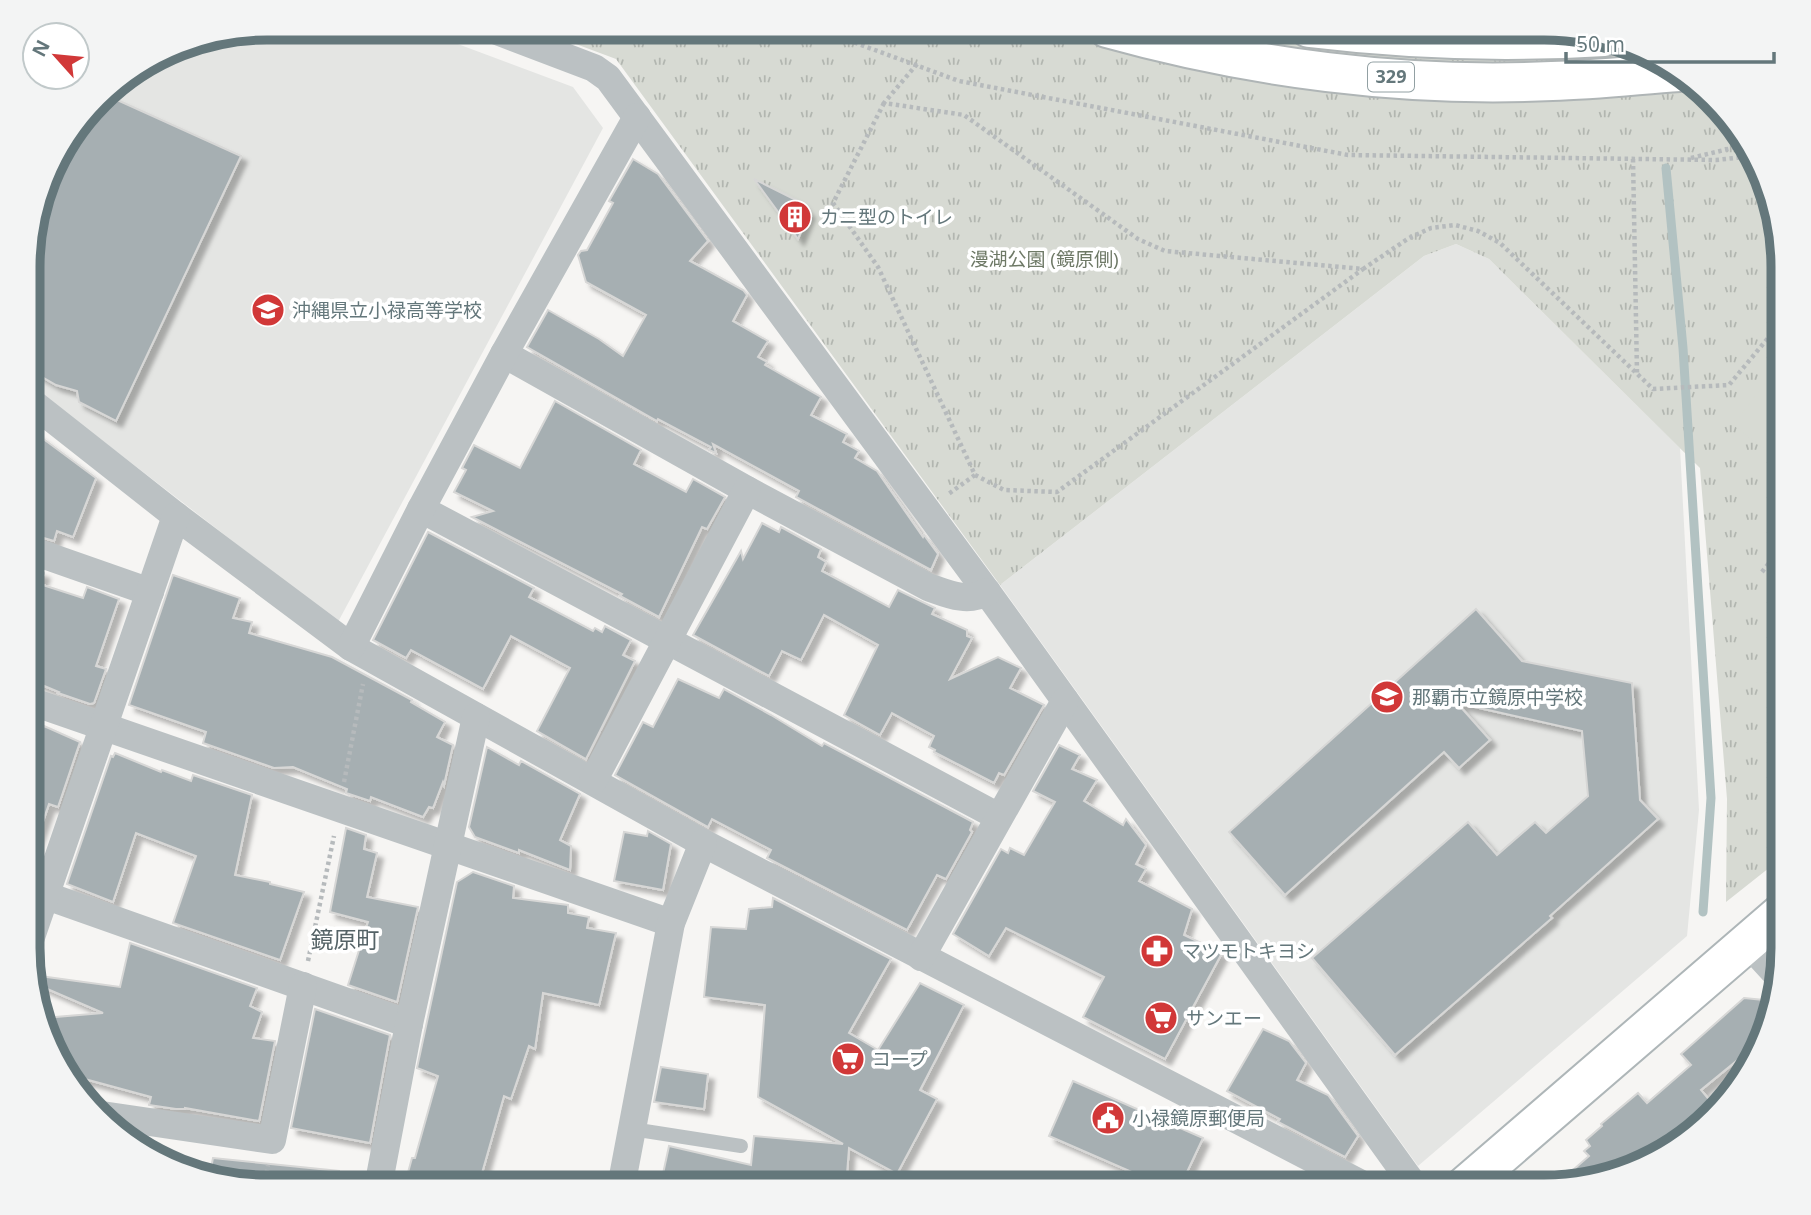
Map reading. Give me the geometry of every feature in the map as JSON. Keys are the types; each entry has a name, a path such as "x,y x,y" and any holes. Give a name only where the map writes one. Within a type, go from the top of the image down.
{"main road":[{"name":"329","path":"1162,40 1241,58 1350,74 1423,80 1552,82 1661,73"},
{"name":"329","path":"1462,40 1523,40"},
{"path":"1479,1174 1770,924"}],"street":[{"path":"522,41 602,72 987,592 1406,1174"},
{"path":"351,648 504,354 637,117"},
{"path":"504,354 747,490 929,587 959,598 978,597 987,592"},
{"path":"40,409 351,648 704,843 1342,1174"},
{"path":"593,781 747,490"},
{"path":"421,509 999,817"},
{"path":"40,885 102,726 176,516"},
{"path":"40,554 150,592"},
{"path":"921,957 1065,701"},
{"path":"40,704 671,923"},
{"path":"379,1175 476,717"},
{"path":"623,1175 671,923 704,843"},
{"path":"40,894 409,1024"},
{"path":"1748,943 1770,967"},
{"path":"117,1117 272,1140 303,986"}],"lane":[{"path":"632,1129 741,1146"}],"path":[{"path":"851,41 959,81 1349,155 1683,160 1742,157"},
{"path":"917,64 884,103 833,203 878,267 975,475 1004,490 1057,492 1363,269 1409,238 1431,228 1455,225 1478,231 1500,243 1653,389 1729,385 1770,336"},
{"path":"884,103 964,115 1138,239 1165,251 1363,269"},
{"path":"1683,160 1736,147"},
{"path":"1633,159 1637,374"},
{"path":"938,502 975,475"},
{"path":"1762,572 1770,562"}],"shaded area":[{"name":"沖縄県立小禄高等学校","path":"252,41 449,41 573,87 603,128 338,622 40,393 42,238 52,194 78,141 118,97 141,78 167,64 194,52"},
{"name":"那覇市立鏡原中学校","path":"1456,244 1489,259 1680,448 1699,810 1687,936 1418,1166 1000,585 1424,256"}],"green space":[{"name":"漫湖公園 (鏡原側)","path":"1544,40 1603,48 1631,58 1670,78 1714,118 1740,154 1763,208 1769,238 1770,867 1726,902 1727,799 1700,468 1489,259 1456,244 1424,256 1000,585 616,59 567,41"},
{"path":"1770,377 1770,453 1733,425"}],"building":[{"path":"116,99 241,156 116,421 79,402 77,391 56,385 40,376 42,238 52,194 78,141"},
{"path":"633,159 658,174 708,241 690,261 743,290 747,295 733,321 768,341 758,357 767,362 765,365 821,397 811,415 847,434 843,442 859,451 855,458 877,471 938,554 931,570 796,497 799,491 713,444 716,453 709,450 711,447 658,419 657,421 527,347 548,310 623,356 646,315 586,282 578,255 587,250 613,203 609,201"},
{"name":"カニ型のトイレ","path":"754,179 800,202 809,213 798,239"},
{"path":"555,401 641,450 634,464 686,492 693,479 725,497 707,529 702,527 659,617 620,596 622,594 472,517 493,511 454,492 466,470 462,468 474,445 520,468"},
{"path":"40,436 96,478 73,537 57,531 54,541 40,537"},
{"path":"762,523 779,532 781,527 821,549 818,557 826,562 822,571 889,607 898,590 935,608 932,614 967,630 967,636 972,638 950,679 998,657 1021,668 1010,688 1044,705 1004,775 999,773 994,783 934,752 935,750 929,747 934,736 892,713 880,735 844,715 878,645 824,615 801,660 782,651 769,676 693,635 741,551 743,559"},
{"path":"428,532 534,588 529,597 593,631 595,628 602,632 605,626 631,640 623,655 635,661 586,759 537,731 570,668 511,636 483,689 411,650 406,658 373,640"},
{"path":"173,575 240,598 233,618 252,622 249,633 332,657 412,700 411,702 445,722 437,737 453,745 444,785 443,782 433,808 429,807 423,817 371,797 370,801 346,793 347,789 293,767 274,768 203,743 206,732 129,705"},
{"path":"40,584 83,598 87,587 119,599 96,666 106,669 94,703 90,704 40,684"},
{"path":"1476,609 1522,661 1632,683 1640,800 1658,819 1550,916 1552,918 1395,1055 1312,958 1468,822 1497,855 1535,822 1546,833 1588,796 1582,731 1457,703 1490,740 1459,768 1444,752 1285,895 1229,832"},
{"path":"678,679 719,698 724,689 822,746 824,743 973,822 970,830 972,832 946,879 937,875 907,930 767,858 771,850 712,819 708,827 615,775 643,722 653,727"},
{"path":"44,726 80,742 58,807 49,804 40,830 40,735"},
{"path":"1059,745 1080,755 1072,769 1097,780 1084,801 1123,825 1126,819 1146,845 1136,864 1146,869 1139,881 1192,909 1184,935 1222,953 1165,1059 1083,1017 1104,977 1006,928 989,956 953,934 1001,849 1008,853 1010,848 1024,855 1055,802 1033,791"},
{"path":"487,747 519,765 521,761 580,794 560,840 571,846 570,870 519,850 519,853 475,837 469,827"},
{"path":"115,753 161,772 162,770 191,781 193,775 252,795 235,875 304,892 280,960 173,923 196,856 136,833 113,902 67,884 111,756"},
{"path":"346,828 366,835 364,849 377,853 367,897 418,907 397,1002 348,985 368,922 330,912"},
{"path":"648,831 671,844 663,890 614,881 624,832 647,836"},
{"path":"473,872 514,886 513,898 568,905 568,913 589,917 587,928 616,933 599,1005 543,993 535,1049 529,1046 511,1099 504,1096 481,1175 407,1175 412,1158 415,1158 438,1076 417,1068 457,882"},
{"name":"コープ","path":"773,898 891,959 849,1033 878,1050 920,983 964,1005 920,1090 937,1099 897,1174 849,1148 847,1175 663,1175 669,1146 751,1165 754,1136 843,1144 758,1097 765,1005 704,997 711,927 746,929 749,909 772,907"},
{"path":"130,943 257,988 250,1006 262,1012 253,1038 275,1041 259,1121 185,1108 149,1105 151,1097 85,1079 85,1083 71,1061 51,1017 103,1013 44,988 42,976 120,987"},
{"path":"1744,998 1764,1000 1759,1021 1743,1056 1701,1090 1710,1101 1693,1118 1670,1137 1631,1157 1603,1167 1570,1172 1589,1156 1584,1151 1590,1146 1586,1140 1601,1124 1638,1093 1647,1103 1691,1065 1681,1054"},
{"path":"315,1009 390,1035 370,1143 291,1128"},
{"path":"1263,1029 1289,1041 1306,1063 1297,1080 1328,1095 1358,1136 1345,1157 1278,1122 1280,1119 1227,1091"},
{"path":"661,1067 708,1074 704,1109 654,1102"},
{"path":"1073,1081 1203,1138 1186,1174 1137,1174 1049,1136"},
{"path":"213,1158 339,1171 339,1175 267,1175 211,1168"}],"waterway":[{"path":"1666,168 1683,348 1711,798 1703,912"}],"place":[{"name":"カニ型のトイレ","path":"795,217"},
{"name":"沖縄県立小禄高等学校","path":"268,310"},
{"name":"那覇市立鏡原中学校","path":"1387,697"},
{"name":"マツモトキヨシ","path":"1157,951"},
{"name":"サンエー","path":"1161,1018"},
{"name":"コープ","path":"848,1059"},
{"name":"小禄鏡原郵便局","path":"1108,1118"}],"district":[{"name":"鏡原町","path":"345,940"}]}
